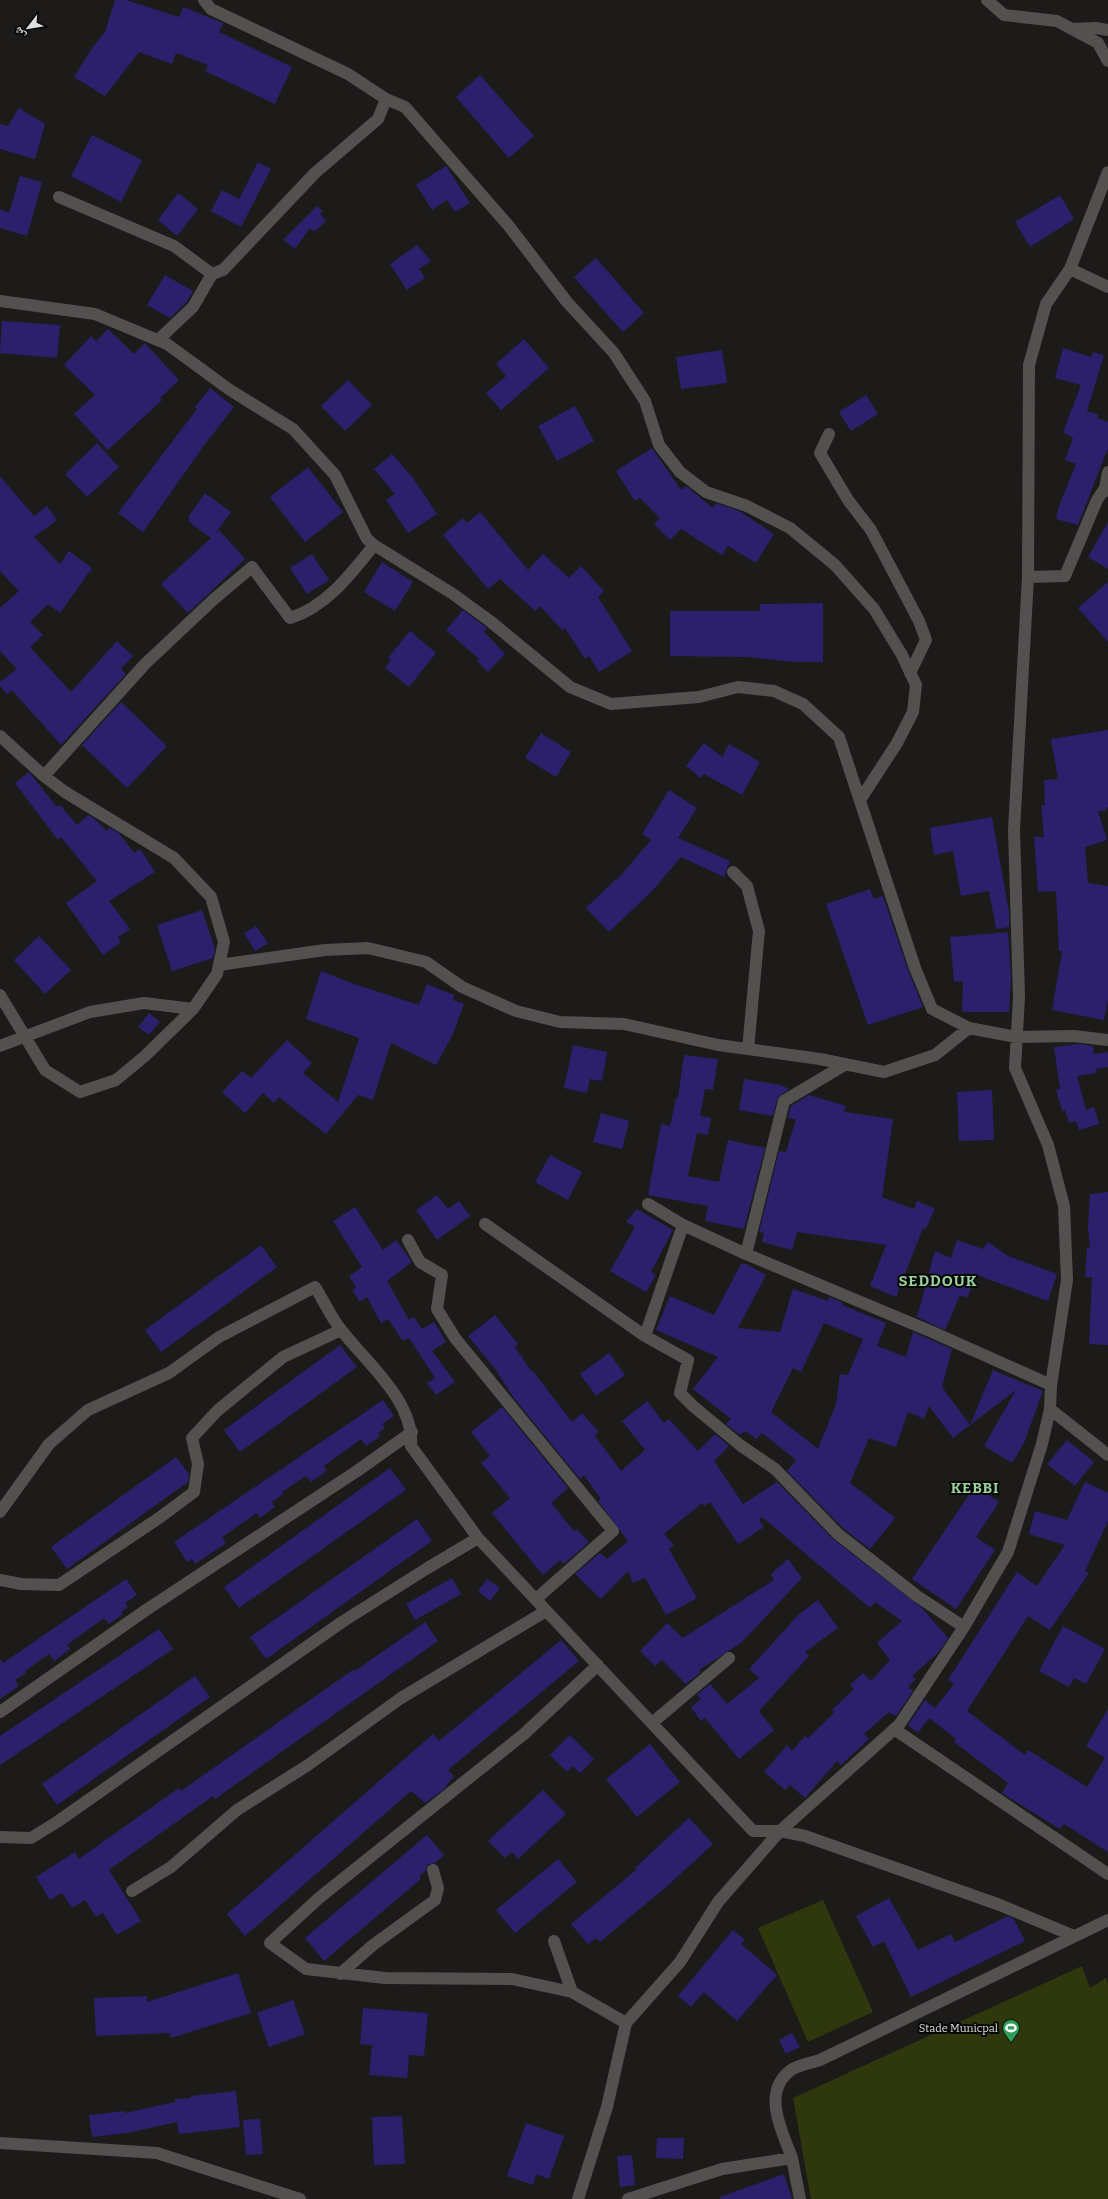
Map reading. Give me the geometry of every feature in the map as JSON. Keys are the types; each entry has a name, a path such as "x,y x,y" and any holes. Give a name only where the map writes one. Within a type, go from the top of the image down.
{"street":[{"path":"204,0 211,9 348,74 386,98 405,107 508,225 567,302 614,353 645,401 659,446 680,472 706,492 747,506 790,528 835,565 874,609 916,685 913,712 897,744 860,800"},
{"path":"987,0 1004,15 1057,22 1072,29 1098,43 1108,61"},
{"path":"1072,29 1096,28 1108,30"},
{"path":"158,340 193,307 212,274 223,270 278,210 315,173 378,119 386,98"},
{"path":"578,2199 608,2107 626,2023 680,1962 718,1902 780,1831 899,1725 964,1627 1008,1552 1042,1444 1050,1409 1051,1385 1067,1280 1064,1206 1048,1145 1015,1068 1019,997 1014,830 1028,577 1029,365 1046,304 1070,269 1108,172"},
{"path":"59,197 174,246 212,274"},
{"path":"1070,269 1108,287"},
{"path":"0,301 95,314 158,340 167,344 230,390 293,429 335,475 367,539 374,545 453,594 490,621 570,687 611,704 699,697 738,688 774,691 804,704 839,737 915,968 932,1009 969,1028 1016,1037 1074,1036 1108,1040"},
{"path":"830,434 820,453 848,500 871,530 919,621 926,640 910,673"},
{"path":"1028,577 1065,576 1097,500 1106,490 1108,472"},
{"path":"44,776 145,664 207,605 252,567 290,618 307,613 333,592 374,545"},
{"path":"0,736 44,776 65,792 174,858 211,897 224,942 217,974 193,1009 145,1056 116,1080 80,1092 45,1070 27,1037 0,995"},
{"path":"733,872 747,886 759,931 748,1049"},
{"path":"219,965 325,950 368,948 426,962 462,987 516,1011 560,1022 624,1024 718,1045 846,1064 884,1072 934,1055 969,1028"},
{"path":"0,1046 90,1012 144,1003 193,1009"},
{"path":"746,1254 784,1101 846,1064"},
{"path":"648,1204 683,1224 746,1254 930,1331 1051,1385"},
{"path":"485,1224 645,1336 688,1360 680,1393 693,1406 740,1445 775,1469 838,1534 917,1596 964,1627"},
{"path":"645,1336 683,1224"},
{"path":"408,1240 420,1262 442,1275 437,1309 455,1338 613,1531 536,1599"},
{"path":"0,1512 49,1444 88,1410 169,1373 219,1337 315,1287 341,1330 393,1390 412,1432 411,1446 478,1538 753,1831 780,1831 805,1836 993,1902 1074,1936"},
{"path":"0,1580 21,1584 60,1584 159,1518 194,1492 198,1464 192,1438 217,1411 283,1357 341,1330"},
{"path":"1050,1409 1108,1455"},
{"path":"0,1712 146,1610 357,1471 412,1432"},
{"path":"0,1837 32,1838 202,1722 342,1622 426,1568 478,1538"},
{"path":"132,1891 171,1867 237,1810 308,1764 401,1698 546,1610"},
{"path":"652,1723 729,1658"},
{"path":"598,1666 524,1734 319,1898 270,1943 306,1969 385,1978 512,1979 572,1992 626,2023"},
{"path":"894,1729 1108,1874"},
{"path":"340,1974 373,1944 436,1900 438,1888 433,1870"},
{"path":"800,2199 792,2158 775,2112 776,2091 782,2079 792,2069 820,2060 1108,1920"},
{"path":"554,1941 572,1992"},
{"path":"0,2143 156,2152 300,2199"},
{"path":"628,2199 722,2169 792,2158"}],"green space":[{"path":"823,1900 873,2012 808,2042 758,1928"},
{"name":"Stade Municpal","path":"1082,1966 1090,1988 1106,1978 1108,1985 1108,2199 811,2199 793,2098"}],"building":[{"path":"115,0 126,0 179,17 183,7 223,23 219,32 292,67 275,104 205,71 208,65 176,53 172,64 139,52 105,96 74,77 92,48 105,32"},
{"path":"480,75 534,136 509,158 456,97"},
{"path":"19,108 45,124 35,159 0,149 0,124 8,126"},
{"path":"92,135 142,160 121,202 71,176"},
{"path":"258,162 271,169 241,227 211,211 222,190 239,199"},
{"path":"446,166 470,203 455,212 447,200 432,210 416,185"},
{"path":"20,176 42,182 27,236 0,228 0,209 9,213"},
{"path":"178,193 198,209 177,236 158,220"},
{"path":"1060,195 1074,219 1030,247 1015,222"},
{"path":"317,206 323,211 320,214 326,221 314,232 310,228 295,249 283,240"},
{"path":"417,245 431,261 419,269 425,278 407,290 390,264"},
{"path":"596,258 644,313 623,332 574,277"},
{"path":"165,275 193,291 185,304 170,318 147,305"},
{"path":"2,321 60,325 57,358 0,353"},
{"path":"108,329 134,354 145,343 179,380 160,398 162,400 108,450 74,414 95,395 64,365 91,336 96,341"},
{"path":"524,339 549,368 501,410 486,393 506,376 496,364"},
{"path":"1063,348 1091,357 1093,352 1104,355 1087,411 1099,415 1097,418 1108,422 1108,448 1078,525 1056,519 1059,506 1076,464 1065,460 1073,438 1063,432 1081,385 1055,378"},
{"path":"722,350 727,383 681,389 676,357"},
{"path":"348,380 372,405 345,431 321,406"},
{"path":"210,388 234,407 205,444 143,532 118,513 197,409 195,407"},
{"path":"866,395 878,414 851,431 839,412"},
{"path":"575,406 594,441 557,461 538,426"},
{"path":"97,443 119,467 87,497 65,474"},
{"path":"652,448 681,490 686,486 713,508 716,503 739,511 774,534 756,563 728,546 722,555 681,529 670,540 654,524 660,518 640,498 635,501 616,471"},
{"path":"392,454 413,478 437,514 408,533 386,500 395,494 374,469"},
{"path":"308,467 343,512 305,542 270,497"},
{"path":"0,476 34,516 47,506 57,520 34,537 60,564 69,551 92,568 60,613 48,604 30,622 43,635 30,647 71,692 117,641 133,656 121,669 126,674 61,745 12,690 7,694 0,686 0,682 17,669 0,651 0,608 19,591 0,571"},
{"path":"205,493 231,512 215,534 219,530 245,559 188,613 161,584 211,538 189,522 189,516"},
{"path":"480,512 528,570 543,554 569,578 581,566 604,591 598,597 632,651 599,672 589,656 585,659 565,628 562,630 540,606 535,611 500,579 488,589 443,535 463,518 467,523"},
{"path":"1108,522 1108,569 1088,557"},
{"path":"312,554 329,580 307,594 290,568"},
{"path":"382,562 413,582 395,611 364,592"},
{"path":"1108,582 1108,642 1078,608"},
{"path":"823,603 823,662 793,662 748,657 670,656 670,611 760,611 760,604"},
{"path":"463,610 487,628 484,632 505,654 488,672 477,661 479,659 446,630"},
{"path":"410,631 436,653 409,687 385,668 391,660 388,658"},
{"path":"121,702 167,746 127,788 82,745"},
{"path":"1108,730 1108,807 1106,808 1106,811 1098,811 1107,840 1085,847 1088,883 1108,886 1108,999 1104,1020 1052,1010 1062,951 1059,951 1056,891 1038,892 1034,837 1044,837 1041,805 1045,805 1044,780 1058,779 1051,739"},
{"path":"541,733 571,752 556,777 525,758"},
{"path":"704,743 722,757 729,744 760,762 742,795 704,774 701,778 686,766"},
{"path":"29,772 57,807 60,805 77,825 89,815 106,831 110,828 119,833 134,853 140,849 155,872 109,901 130,929 118,937 121,942 103,955 66,903 97,881 61,837 58,840 15,783"},
{"path":"669,790 697,808 678,838 730,861 724,877 681,857 653,890 609,932 586,908 616,879 617,880 651,840 642,834"},
{"path":"992,817 1009,912 1009,927 996,929 989,891 961,896 953,851 934,855 930,828"},
{"path":"870,889 874,899 883,896 908,970 923,1007 868,1025 826,904"},
{"path":"202,910 215,949 213,958 172,971 157,925"},
{"path":"256,926 268,943 255,951 244,933"},
{"path":"1008,932 1011,977 1009,1012 962,1012 963,981 954,982 950,937"},
{"path":"39,936 71,970 45,994 14,960"},
{"path":"321,971 354,984 419,1005 427,984 454,995 453,1000 464,1004 452,1036 436,1065 391,1043 373,1100 358,1095 326,1134 279,1097 274,1103 263,1093 245,1113 222,1092 242,1071 251,1078 287,1040 312,1063 303,1073 338,1102 359,1038 306,1019"},
{"path":"149,1013 160,1022 149,1035 138,1027"},
{"path":"1079,1044 1093,1046 1094,1054 1108,1052 1108,1067 1096,1069 1097,1073 1077,1076 1086,1110 1094,1107 1099,1124 1079,1130 1076,1121 1069,1123 1065,1110 1062,1111 1056,1090 1060,1089 1054,1047"},
{"path":"573,1045 607,1052 602,1081 590,1079 587,1093 564,1088"},
{"path":"684,1055 718,1059 713,1090 705,1089 700,1116 711,1118 708,1135 697,1133 688,1176 719,1182 728,1140 765,1148 744,1229 705,1221 708,1206 648,1195 661,1124 670,1126 676,1098 678,1098"},
{"path":"744,1079 781,1085 789,1089 778,1097 773,1116 739,1110"},
{"path":"992,1090 994,1140 959,1141 957,1092"},
{"path":"809,1095 846,1106 844,1112 893,1119 882,1197 914,1209 917,1201 935,1208 926,1229 923,1228 896,1297 870,1286 886,1245 797,1232 792,1250 762,1242 764,1233 759,1232 779,1151 786,1152 796,1119 788,1118 791,1106"},
{"path":"601,1113 629,1121 622,1149 593,1142"},
{"path":"550,1155 582,1172 568,1200 535,1182"},
{"path":"1108,1192 1108,1345 1089,1344 1092,1277 1085,1277 1087,1248 1090,1249 1088,1228 1090,1194"},
{"path":"437,1195 448,1209 459,1201 470,1216 437,1240 416,1210"},
{"path":"355,1207 383,1250 396,1240 412,1262 387,1281 409,1320 414,1317 422,1329 434,1322 446,1342 432,1351 455,1382 436,1395 427,1383 435,1378 409,1338 403,1341 388,1319 381,1323 367,1297 360,1302 352,1290 356,1287 349,1276 362,1267 333,1221"},
{"path":"637,1209 673,1230 651,1272 656,1275 646,1292 610,1271 635,1227 626,1222"},
{"path":"957,1240 983,1249 988,1242 1008,1256 1057,1274 1048,1301 977,1275 967,1298 960,1295 945,1330 917,1317 935,1251 951,1258"},
{"path":"261,1245 277,1267 161,1352 145,1330"},
{"path":"741,1264 746,1264 766,1275 738,1328 780,1332 793,1289 828,1301 829,1297 843,1303 842,1305 886,1323 877,1346 906,1357 913,1332 952,1349 942,1387 970,1425 993,1370 1043,1391 1024,1443 1012,1463 984,1446 1016,1390 953,1438 929,1406 924,1419 908,1412 896,1447 869,1438 850,1483 895,1518 870,1549 843,1528 787,1471 796,1460 762,1433 756,1439 745,1431 740,1435 726,1424 731,1419 693,1389 718,1357 656,1330 670,1296 714,1315","holes":["824,1323 863,1339 848,1375 840,1374 836,1404 818,1449 771,1412 793,1368 801,1372"]},
{"path":"495,1315 518,1344 515,1347 532,1372 533,1371 572,1422 582,1413 599,1432 595,1436 621,1471 645,1450 622,1421 647,1401 664,1423 669,1419 698,1451 715,1434 729,1446 714,1461 743,1504 777,1482 833,1539 922,1608 948,1638 938,1653 912,1676 916,1679 908,1687 913,1691 896,1716 889,1712 864,1734 869,1739 841,1765 837,1761 805,1798 790,1785 785,1790 764,1772 787,1745 792,1751 805,1736 808,1738 834,1713 832,1710 854,1689 850,1685 863,1673 871,1681 890,1660 877,1643 902,1621 875,1602 870,1608 762,1517 759,1520 764,1527 738,1544 710,1502 704,1506 702,1503 664,1534 674,1545 669,1549 697,1598 666,1615 645,1578 633,1583 628,1571 601,1599 575,1574 600,1553 607,1559 628,1541 598,1501 601,1499 584,1475 580,1479 513,1397 496,1370 468,1336"},
{"path":"340,1345 357,1367 240,1452 224,1430"},
{"path":"609,1353 625,1375 596,1396 580,1374"},
{"path":"383,1400 394,1416 382,1424 385,1428 378,1433 380,1436 366,1446 361,1439 324,1466 327,1471 311,1482 306,1476 282,1492 283,1494 272,1502 275,1507 260,1518 257,1513 222,1537 226,1543 195,1564 192,1559 187,1562 174,1542"},
{"path":"502,1407 568,1488 551,1503 574,1531 576,1529 589,1542 564,1564 560,1560 543,1575 492,1513 510,1498 481,1463 490,1456 471,1432"},
{"path":"1067,1440 1094,1462 1075,1486 1047,1464"},
{"path":"176,1457 189,1474 188,1482 67,1569 51,1547"},
{"path":"390,1468 406,1490 239,1608 224,1587"},
{"path":"1085,1482 1108,1493 1108,1521 1085,1571 1089,1573 1050,1630 1028,1616 967,1711 1025,1755 1028,1750 1087,1787 1105,1758 1086,1746 1108,1709 1108,1852 1064,1824 1060,1829 1002,1793 1008,1783 954,1742 956,1739 929,1718 918,1733 908,1725 925,1700 935,1708 954,1684 948,1680 1017,1572 1037,1586 1065,1545 1029,1534 1035,1511 1067,1520"},
{"path":"975,1486 999,1502 976,1537 995,1550 956,1609 912,1579"},
{"path":"417,1519 432,1541 266,1659 250,1637"},
{"path":"788,1559 802,1578 742,1642 699,1670 701,1672 686,1684 662,1660 655,1666 640,1651 667,1623 683,1638 774,1580 771,1574"},
{"path":"452,1578 461,1594 415,1620 406,1604"},
{"path":"126,1579 137,1595 125,1603 128,1607 121,1612 123,1614 109,1624 104,1618 67,1645 70,1649 54,1661 49,1654 15,1680 19,1686 0,1699 0,1658 3,1663"},
{"path":"487,1579 500,1588 490,1601 478,1591"},
{"path":"818,1600 838,1628 805,1652 809,1656 759,1711 774,1730 739,1759 705,1718 701,1721 691,1707 701,1699 697,1695 710,1684 727,1704 759,1678 749,1669 799,1614"},
{"path":"425,1622 438,1641 215,1799 213,1796 109,1870 141,1921 117,1935 103,1913 96,1917 85,1900 72,1908 62,1893 50,1900 36,1877 75,1852 79,1859 179,1788 181,1791 354,1669 355,1671"},
{"path":"1063,1626 1105,1649 1086,1684 1074,1678 1069,1687 1039,1671"},
{"path":"159,1629 173,1649 0,1765 0,1736"},
{"path":"561,1640 579,1661 448,1770 454,1776 443,1790 425,1803 411,1791 245,1936 227,1914 433,1734 439,1741"},
{"path":"195,1676 210,1697 57,1805 42,1784"},
{"path":"570,1735 594,1759 580,1773 573,1766 567,1772 550,1755"},
{"path":"650,1744 680,1782 637,1817 606,1779"},
{"path":"543,1790 566,1814 518,1859 512,1852 505,1858 488,1841"},
{"path":"689,1818 713,1844 665,1888 600,1942 596,1938 588,1944 571,1924 636,1870 635,1868"},
{"path":"427,1835 444,1855 435,1863 428,1864 426,1871 419,1876 421,1879 324,1961 305,1938"},
{"path":"558,1859 577,1882 515,1933 496,1910"},
{"path":"889,1898 918,1950 951,1934 955,1942 1008,1916 1014,1919 1025,1941 911,1997 884,1941 873,1947 856,1916"},
{"path":"733,1930 745,1940 741,1944 777,1975 737,2021 704,1992 691,2007 678,1996"},
{"path":"238,1973 251,2013 171,2038 169,2033 96,2036 94,1998 147,1996 147,2002"},
{"path":"293,2000 305,2034 269,2047 257,2013"},
{"path":"363,2008 428,2013 424,2056 409,2055 407,2078 369,2075 372,2045 360,2044"},
{"path":"792,2033 800,2047 786,2054 779,2040"},
{"path":"236,2091 240,2127 179,2134 177,2122 127,2133 92,2137 89,2115 125,2111 125,2113 175,2102 175,2099"},
{"path":"402,2116 405,2164 374,2165 372,2117"},
{"path":"260,2119 263,2154 246,2155 243,2120"},
{"path":"526,2123 564,2136 549,2179 536,2174 533,2185 507,2176"},
{"path":"657,2138 684,2138 683,2159 656,2158"},
{"path":"632,2155 635,2185 620,2187 617,2156"},
{"path":"784,2174 792,2199 720,2199 720,2197"}],"place":[{"name":"Stade Municpal","path":"1011,2043"}],"district":[{"name":"SEDDOUK","path":"938,1281"},
{"name":"KEBBI","path":"975,1488"}]}
